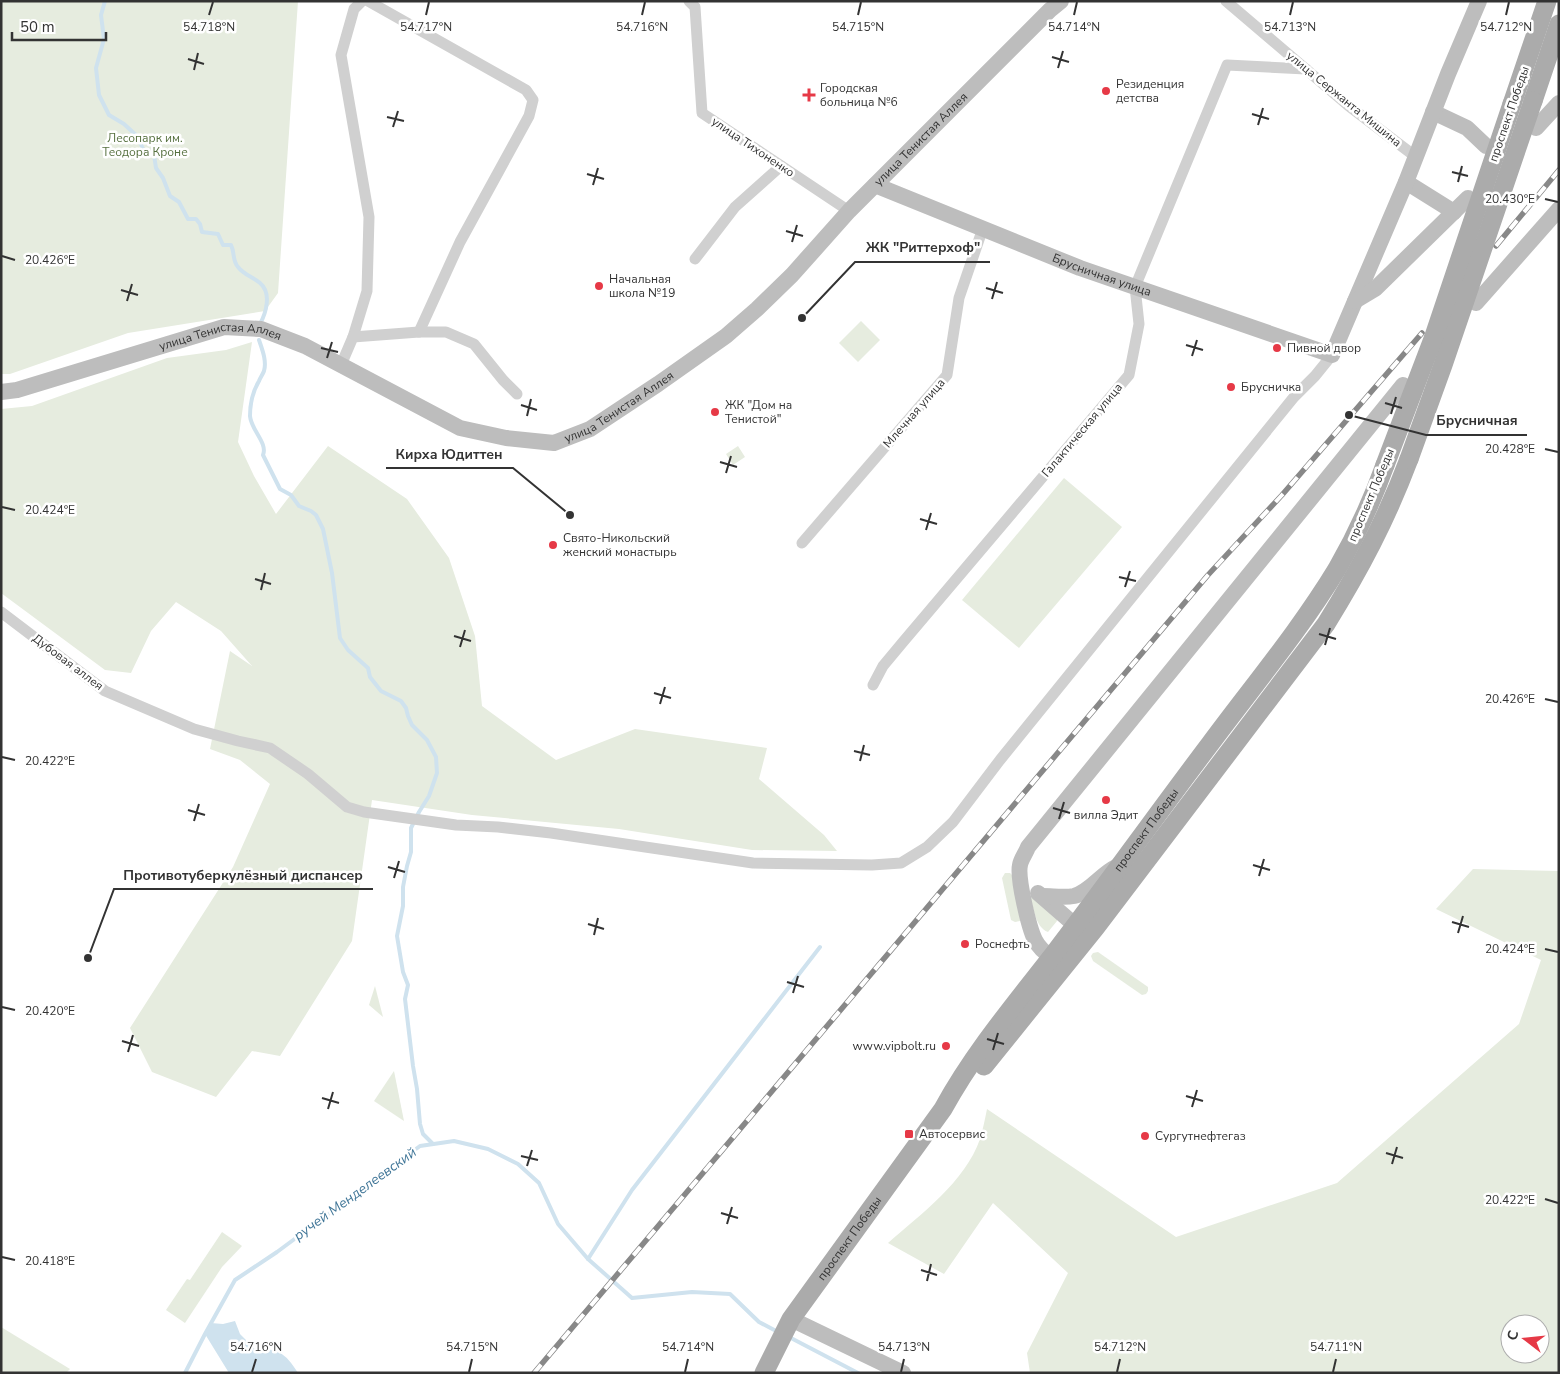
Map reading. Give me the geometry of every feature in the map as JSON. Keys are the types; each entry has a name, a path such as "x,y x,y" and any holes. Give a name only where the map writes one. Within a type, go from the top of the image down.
{"main road":[{"name":"проспект Победы","path":"764,1373 791,1319 943,1109 954,1088 981,1049 1052,957 1082,931 1121,864 1309,611 1337,568 1357,531 1385,465 1433,339 1547,1"},
{"name":"проспект Победы","path":"943,1109 963,1092 1082,931 1326,624 1356,577 1394,498 1409,459 1559,24"}],"street":[{"path":"341,365 354,337 367,291 369,217 341,55 354,8 362,1"},
{"path":"368,1 526,90 533,100 529,116 460,242 419,332"},
{"name":"улица Тихоненко","path":"689,1 695,7 702,113 849,211"},
{"name":"улица Тенистая Аллея","path":"1,392 17,390 224,327 261,329 305,346 460,428 506,438 554,442 590,429 676,372 726,336 758,309 792,275 849,211 1061,1"},
{"name":"улица Сержанта Мишина","path":"1226,1 1349,106 1416,156"},
{"path":"1332,355 1406,182 1479,1"},
{"name":"Галактическая улица","path":"873,685 883,666 1129,374 1139,324 1135,287 1227,65 1306,69"},
{"path":"1536,128 1559,103"},
{"name":"проспект Победы","path":"1433,112 1467,128 1486,146"},
{"path":"695,259 734,207 781,166"},
{"path":"1406,182 1454,212"},
{"name":"Брусничная улица","path":"875,185 1080,268 1332,355"},
{"path":"1355,301 1375,289 1468,198"},
{"path":"1476,303 1559,209"},
{"name":"Млечная улица","path":"802,543 947,375 959,298 983,228"},
{"path":"354,337 446,332 474,344 517,394"},
{"name":"Дубовая аллея","path":"1,612 105,691 194,728 270,748 308,774 347,807 364,812 456,825 498,827 753,862 872,865 901,863 927,847 954,822 1000,760 1122,609 1288,405 1332,355"},
{"path":"1052,957 1044,952 1036,942 1029,924 1020,865 1028,847 1404,385"},
{"path":"1043,896 1075,896 1093,885 1106,872 1121,864"},
{"path":"1021,879 1082,931"},
{"path":"791,1319 903,1373"}],"green space":[{"name":"Лесопарк им. Теодора Кроне","path":"1,1 298,1 278,293 265,311 128,333 10,374 1,374"},
{"path":"861,321 880,340 858,362 839,343"},
{"path":"252,342 238,442 254,476 276,514 328,446 407,499 449,558 475,636 482,706 556,760 635,729 767,748 759,779 824,835 837,851 752,850 619,829 472,815 372,800 352,941 280,1056 252,1051 216,1097 152,1072 130,1028 233,867 270,784 240,760 210,749 230,651 252,666 221,631 176,602 151,631 131,673 105,670 1,593 1,409 32,406 167,358 226,350"},
{"path":"738,446 745,457 733,465 726,454"},
{"path":"1064,478 1122,527 1019,648 962,600"},
{"path":"1473,869 1559,871 1559,1373 1030,1373 1027,1353 1068,1273 993,1203 944,1274 888,1243 928,1209 964,1169 980,1139 987,1109 1176,1237 1337,1183 1519,1024 1541,960 1436,909"},
{"path":"1005,873 1010,873 1013,876 1022,918 1020,921 1015,922 1011,920 1002,878"},
{"path":"1030,896 1057,916 1057,921 1048,932 1038,922"},
{"path":"1098,952 1148,987 1146,994 1142,995 1093,961 1091,956 1093,953"},
{"path":"375,986 383,1017 369,1005"},
{"path":"394,1071 404,1121 374,1101"},
{"path":"222,1232 242,1246 222,1267 185,1323 166,1310 187,1279 190,1280"},
{"path":"1,1327 70,1369 66,1373 1,1373"}],"water":[{"path":"235,1321 240,1334 254,1348 269,1349 280,1353 289,1360 298,1373 229,1373 205,1334 211,1323 223,1324"}],"waterway":[{"path":"105,1 101,15 104,39 96,68 99,95 109,115 124,124 137,136 144,151 154,155 156,168 163,178 170,196 179,202 188,219 196,219 200,224 202,232 218,234 223,245 231,245 238,267 264,287 267,303 260,324"},
{"path":"259,340 264,355 265,367 252,398 251,421 263,446 263,455 280,489 291,495 299,506 316,515 323,529 332,573 340,638 348,650 368,668 370,677 381,691 401,701 406,708 412,725 427,740 436,757 437,773 429,796 411,828 411,852 403,887 403,906 397,936 403,972 408,985 405,999 420,1124 423,1134 433,1144"},
{"path":"588,1259 632,1190 820,947"},
{"name":"ручей Менделеевский","path":"185,1373 235,1280 277,1252 420,1146 454,1141 488,1149 518,1164 539,1183 558,1224 588,1259 632,1298 692,1292 730,1294 759,1322 778,1332"},
{"name":"ручей Менделеевский","path":"789,1337 858,1373"}],"railway":[{"path":"1496,246 1559,170"},
{"path":"534,1373 1208,575 1282,495 1422,333"}],"place":[{"name":"Резиденция детства","path":"1106,91"},
{"name":"Городская больница №6","path":"809,95"},
{"name":"Начальная школа №19","path":"599,286"},
{"name":"ЖК \"Риттерхоф\"","path":"802,318"},
{"name":"Пивной двор","path":"1277,348"},
{"name":"Брусничка","path":"1231,387"},
{"name":"ЖК \"Дом на Тенистой\"","path":"715,412"},
{"name":"Брусничная","path":"1349,415"},
{"name":"Кирха Юдиттен","path":"570,515"},
{"name":"Свято-Никольский женский монастырь","path":"553,545"},
{"name":"вилла Эдит","path":"1106,800"},
{"name":"Роснефть","path":"965,944"},
{"name":"Противотуберкулёзный диспансер","path":"88,958"},
{"name":"www.vipbolt.ru","path":"946,1046"},
{"name":"Автосервис","path":"909,1134"},
{"name":"Сургутнефтегаз","path":"1145,1136"}]}
